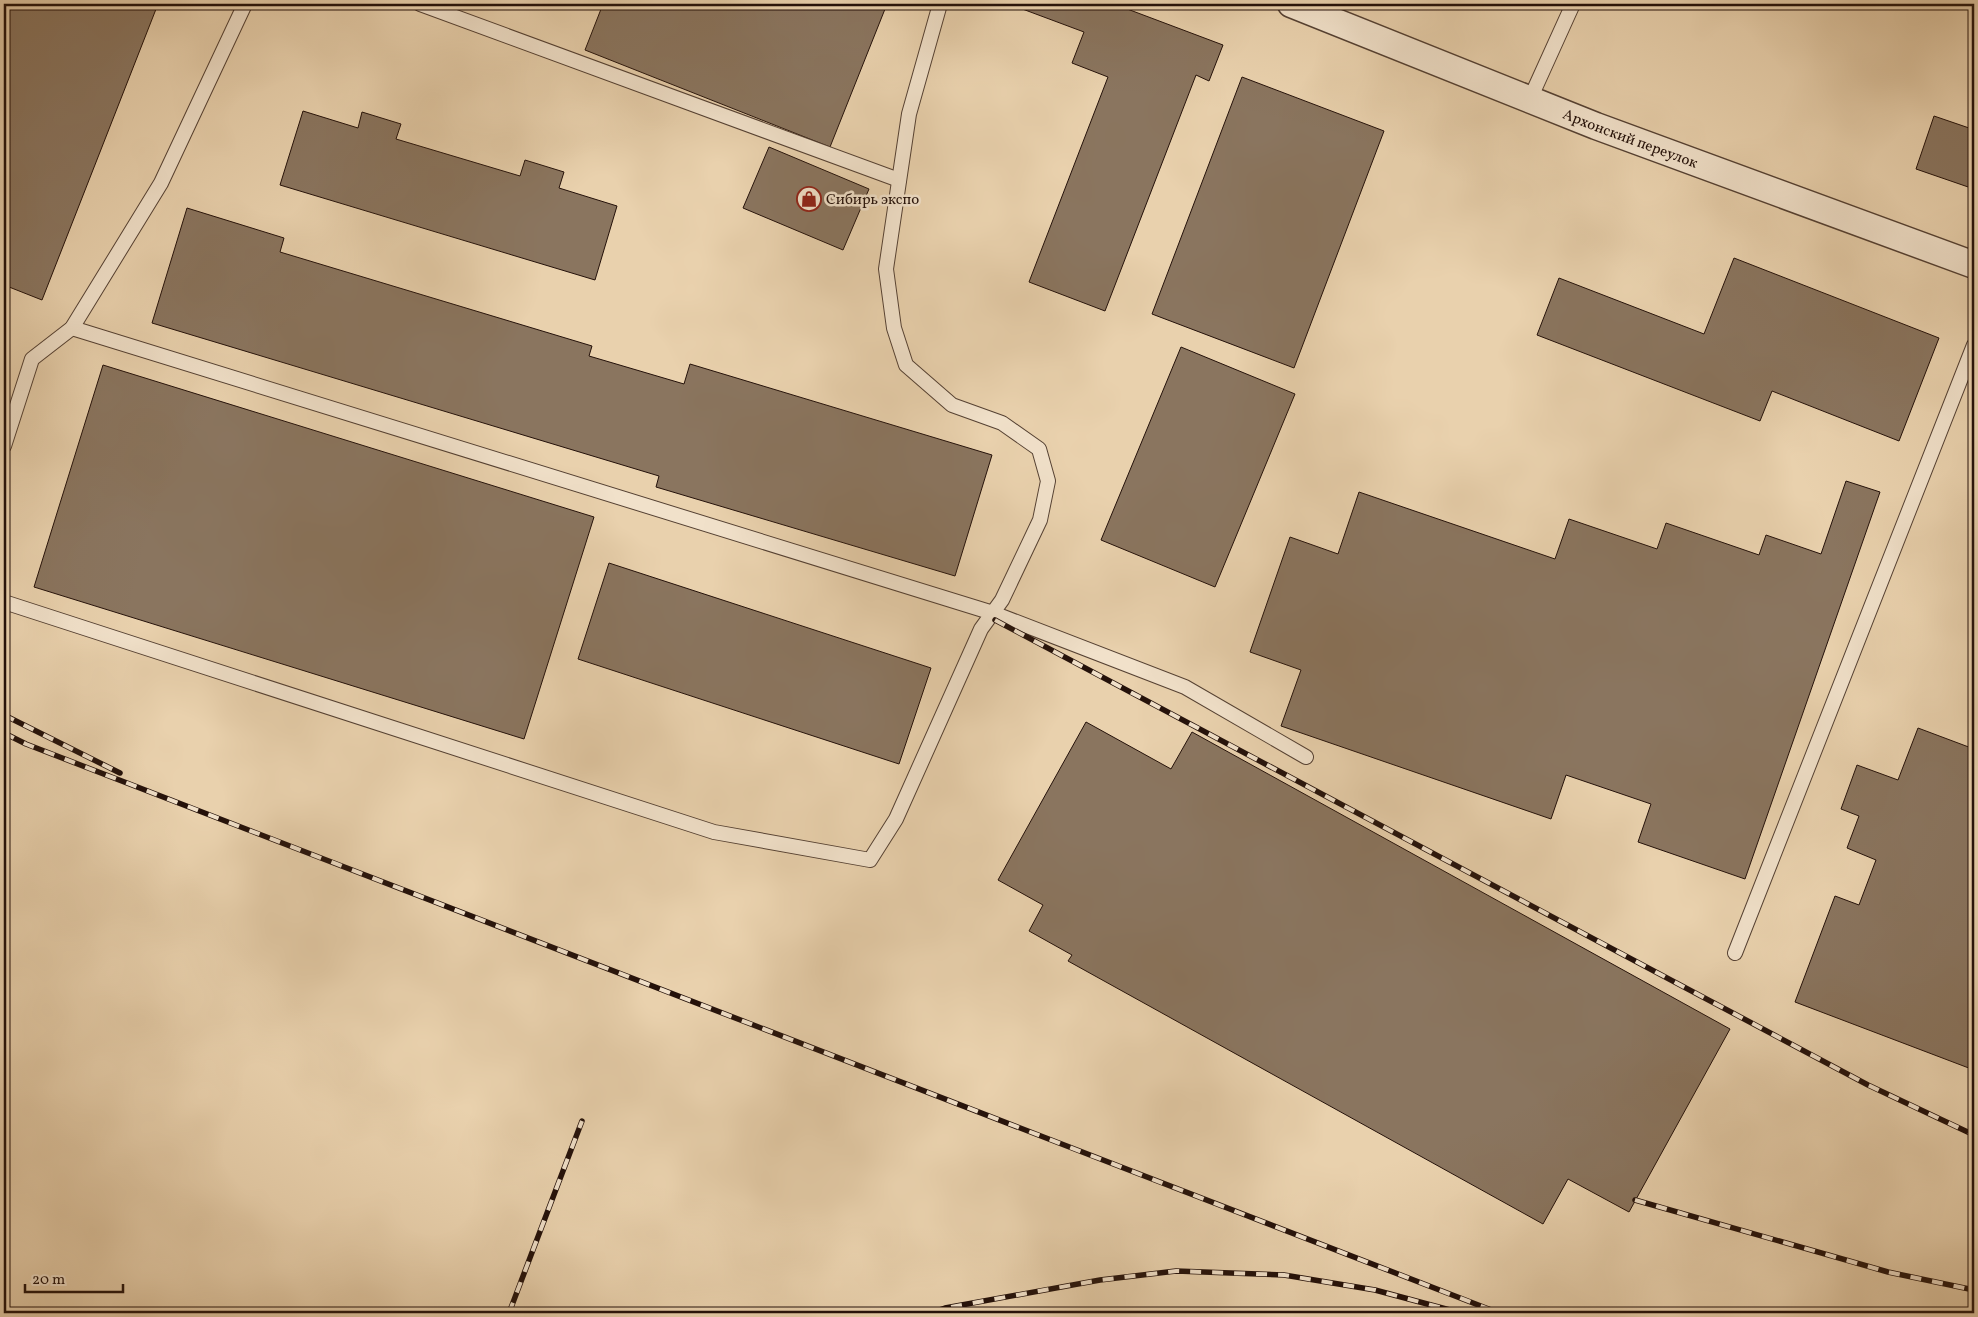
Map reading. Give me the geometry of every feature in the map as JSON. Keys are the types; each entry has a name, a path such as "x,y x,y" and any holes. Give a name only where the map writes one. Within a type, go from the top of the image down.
{"street":[{"name":"Архонский переулок","path":"1290,4 1596,126 1974,265"}],"lane":[{"path":"4,446 32,358 72,328 161,183 245,4"},
{"path":"420,4 899,180"},
{"path":"4,602 714,832 870,860 896,819 981,629 1002,600 1040,520 1048,482 1039,449 1002,423 952,405 906,365 894,328 886,269 909,114 940,4"},
{"path":"1530,99 1573,4"},
{"path":"72,328 993,613 1185,687 1306,757"},
{"path":"1735,953 1974,345"}],"building":[{"path":"4,4 158,4 42,300 4,285"},
{"path":"603,4 887,4 830,147 585,50"},
{"path":"1009,4 1114,4 1223,45 1209,81 1196,75 1105,311 1029,282 1108,77 1072,63 1084,32"},
{"path":"1242,77 1384,131 1294,368 1152,314"},
{"path":"303,111 358,128 362,112 401,124 396,139 520,176 525,160 564,172 559,188 617,206 595,280 280,185"},
{"path":"1934,116 1972,129 1974,122 1974,189 1916,169"},
{"path":"769,147 869,189 843,250 743,208"},
{"path":"187,208 284,238 280,252 592,346 589,356 684,384 690,364 992,455 955,576 656,487 659,476 152,323"},
{"path":"1734,258 1939,338 1899,441 1772,391 1760,421 1537,335 1559,278 1704,334"},
{"path":"1181,347 1295,394 1215,587 1101,540"},
{"path":"103,365 594,517 524,739 34,587"},
{"path":"1846,481 1880,492 1745,879 1638,842 1651,804 1566,775 1551,819 1281,726 1301,670 1250,652 1290,537 1338,554 1359,492 1555,559 1569,519 1657,549 1666,523 1759,555 1766,535 1821,554"},
{"path":"609,563 931,668 899,764 578,659"},
{"path":"1086,722 1171,769 1192,732 1730,1029 1629,1212 1568,1179 1543,1224 1068,961 1072,955 1029,931 1043,905 998,880"},
{"path":"1918,728 1974,749 1974,1070 1795,1002 1835,896 1859,905 1876,860 1847,848 1859,816 1841,809 1857,765 1898,780"}],"railway":[{"path":"995,620 1868,1085 1974,1135"},
{"path":"4,715 120,773"},
{"path":"4,733 26,744 1499,1313"},
{"path":"509,1313 582,1121"},
{"path":"1635,1200 1888,1272 1974,1290"},
{"path":"930,1313 945,1308 1100,1280 1176,1271 1284,1275 1375,1290 1461,1313"}],"place":[{"name":"Сибирь экспо","path":"809,199"}]}
